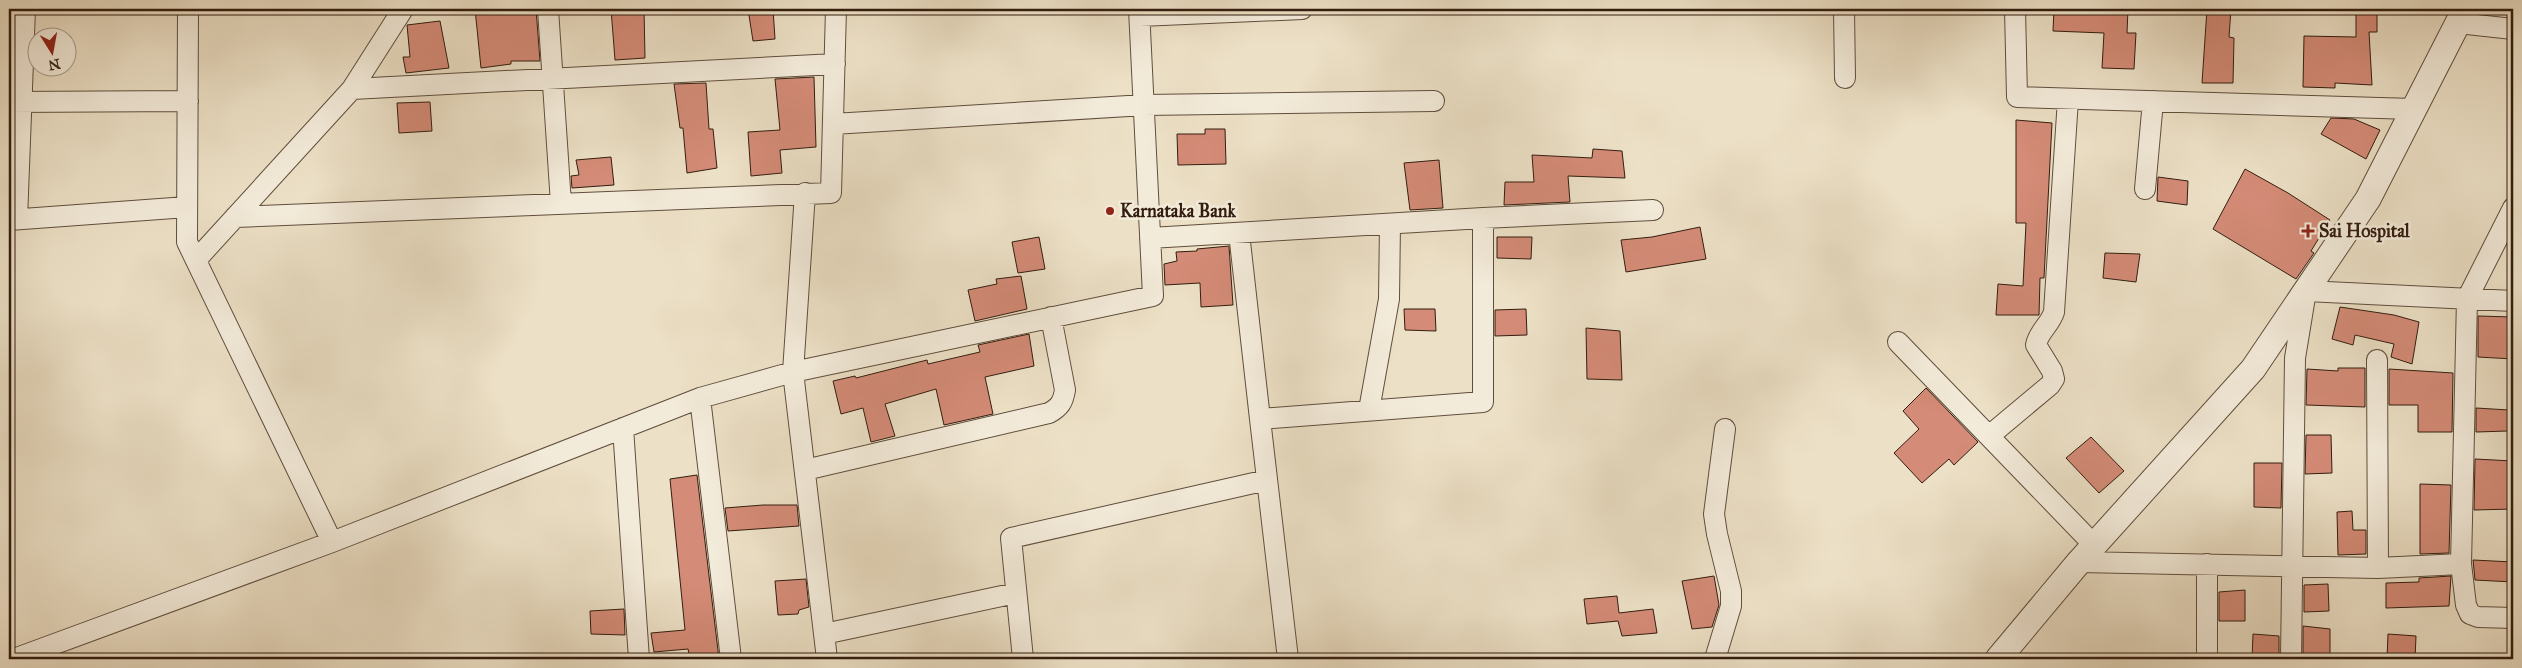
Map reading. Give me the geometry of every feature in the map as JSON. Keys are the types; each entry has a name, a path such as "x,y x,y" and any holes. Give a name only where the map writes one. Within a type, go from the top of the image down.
{"street":[{"path":"25,9 15,102 13,220 187,207"},
{"path":"188,9 187,242 332,542"},
{"path":"196,260 352,89 403,9"},
{"path":"548,9 551,78 561,204"},
{"path":"235,217 831,193 836,9"},
{"path":"14,659 60,651 700,398 793,372 1153,296 1140,12 1302,9"},
{"path":"1844,9 1845,78"},
{"path":"2015,9 2017,97 2414,110"},
{"path":"1998,659 2087,553 2253,369 2368,199 2461,16 2513,30"},
{"path":"352,89 834,64"},
{"path":"1989,436 2054,379 2052,371 2036,345 2037,337 2051,321 2054,312 2068,99"},
{"path":"15,102 188,101"},
{"path":"833,124 1145,105 1434,101"},
{"path":"2145,189 2153,101"},
{"path":"806,194 793,372 827,659"},
{"path":"2513,208 2467,299 2462,564 2466,605 2470,614 2478,617 2513,618"},
{"path":"1150,238 1653,210"},
{"path":"1260,419 1483,402 1483,218"},
{"path":"1369,410 1389,299 1390,224"},
{"path":"1239,233 1288,659"},
{"path":"2306,291 2513,301"},
{"path":"2291,659 2295,358 2306,291"},
{"path":"806,470 1049,413 1059,407 1064,399 1065,390 1051,317"},
{"path":"1898,342 1989,436 2087,553 2207,564 2378,568 2462,564"},
{"path":"2377,360 2378,568"},
{"path":"700,398 731,659"},
{"path":"623,428 638,659"},
{"path":"1715,659 1732,590 1717,534 1714,514 1725,429"},
{"path":"1023,659 1011,538 1267,480"},
{"path":"2207,564 2208,659"},
{"path":"824,634 1016,593"}],"building":[{"path":"475,9 536,9 540,61 511,61 511,64 481,68"},
{"path":"611,9 644,9 645,58 615,60"},
{"path":"748,9 773,9 775,39 753,41"},
{"path":"2054,9 2128,9 2127,33 2136,33 2134,69 2102,68 2104,33 2053,31"},
{"path":"2207,9 2231,9 2229,37 2234,38 2233,83 2202,83"},
{"path":"2356,9 2377,9 2377,32 2369,32 2372,85 2335,83 2335,88 2303,87 2304,36 2356,37"},
{"path":"440,21 449,68 406,73 403,57 410,57 407,25"},
{"path":"814,77 816,147 780,150 782,173 751,176 748,132 780,130 775,79"},
{"path":"706,83 709,129 713,129 717,168 687,173 683,128 680,128 674,84"},
{"path":"430,102 432,131 399,133 397,103"},
{"path":"2331,118 2354,119 2380,130 2366,159 2321,134"},
{"path":"2016,120 2052,123 2044,278 2040,278 2039,315 1996,315 1998,284 2023,286 2026,223 2016,223"},
{"path":"1205,129 1225,129 1226,164 1178,165 1177,134 1205,134"},
{"path":"1593,149 1622,151 1625,178 1568,176 1570,202 1504,205 1505,182 1534,182 1532,155 1592,158"},
{"path":"611,157 614,185 572,188 571,176 579,175 576,160"},
{"path":"1439,160 1443,208 1410,210 1404,163"},
{"path":"2245,169 2288,193 2330,220 2311,251 2314,253 2296,279 2213,229"},
{"path":"2158,177 2188,181 2187,205 2157,201"},
{"path":"1700,227 1706,259 1626,272 1621,240 1652,237"},
{"path":"1039,237 1045,269 1018,273 1012,242"},
{"path":"1497,237 1532,237 1531,259 1497,258"},
{"path":"1229,246 1233,305 1201,307 1200,283 1165,285 1164,264 1177,261 1176,252"},
{"path":"2105,253 2140,254 2136,282 2103,278"},
{"path":"1021,276 1027,309 975,321 968,290 997,284 996,279"},
{"path":"2340,307 2394,315 2419,322 2412,364 2391,357 2394,344 2355,335 2353,345 2332,339"},
{"path":"1404,309 1435,309 1436,331 1405,330"},
{"path":"1526,309 1527,335 1495,336 1495,310"},
{"path":"2478,316 2513,317 2513,359 2478,357"},
{"path":"1586,328 1620,331 1622,380 1587,379"},
{"path":"1029,334 1034,366 985,377 993,414 944,425 936,389 885,404 895,436 871,442 863,408 841,414 833,381 855,376 856,378 927,360 928,364 980,352 978,345"},
{"path":"2338,368 2365,368 2365,407 2306,405 2307,369 2338,371"},
{"path":"2389,369 2453,373 2452,432 2418,432 2418,405 2389,405"},
{"path":"1926,388 1978,442 1954,465 1949,459 1922,483 1894,453 1919,429 1903,411"},
{"path":"2476,408 2509,410 2508,431 2476,432"},
{"path":"2306,435 2331,435 2332,473 2305,474"},
{"path":"2091,437 2124,471 2099,493 2066,458"},
{"path":"2475,459 2513,461 2513,509 2474,510"},
{"path":"2254,463 2282,463 2281,508 2254,507"},
{"path":"697,475 719,659 690,659 688,649 654,652 651,633 685,630 670,479"},
{"path":"2420,484 2451,485 2449,553 2420,554"},
{"path":"797,505 799,526 728,531 725,508"},
{"path":"2352,511 2353,530 2366,530 2366,554 2338,555 2337,512"},
{"path":"2473,560 2513,562 2513,582 2475,580"},
{"path":"1714,576 1719,605 1712,627 1692,629 1682,581"},
{"path":"2451,576 2449,606 2386,608 2386,583 2419,582 2419,578"},
{"path":"806,579 809,607 799,610 798,614 778,615 775,581"},
{"path":"2328,584 2329,611 2304,612 2304,585"},
{"path":"2245,590 2245,621 2219,621 2219,592"},
{"path":"1617,596 1619,613 1653,609 1657,633 1622,636 1618,621 1587,624 1584,599"},
{"path":"624,609 625,635 591,634 590,611"},
{"path":"2303,626 2330,629 2330,659 2303,659"},
{"path":"2253,634 2279,636 2279,658 2252,658"},
{"path":"2388,634 2416,636 2415,659 2387,659"}],"place":[{"name":"Karnataka Bank","path":"1110,211"},
{"name":"Sai Hospital","path":"2308,231"}]}
